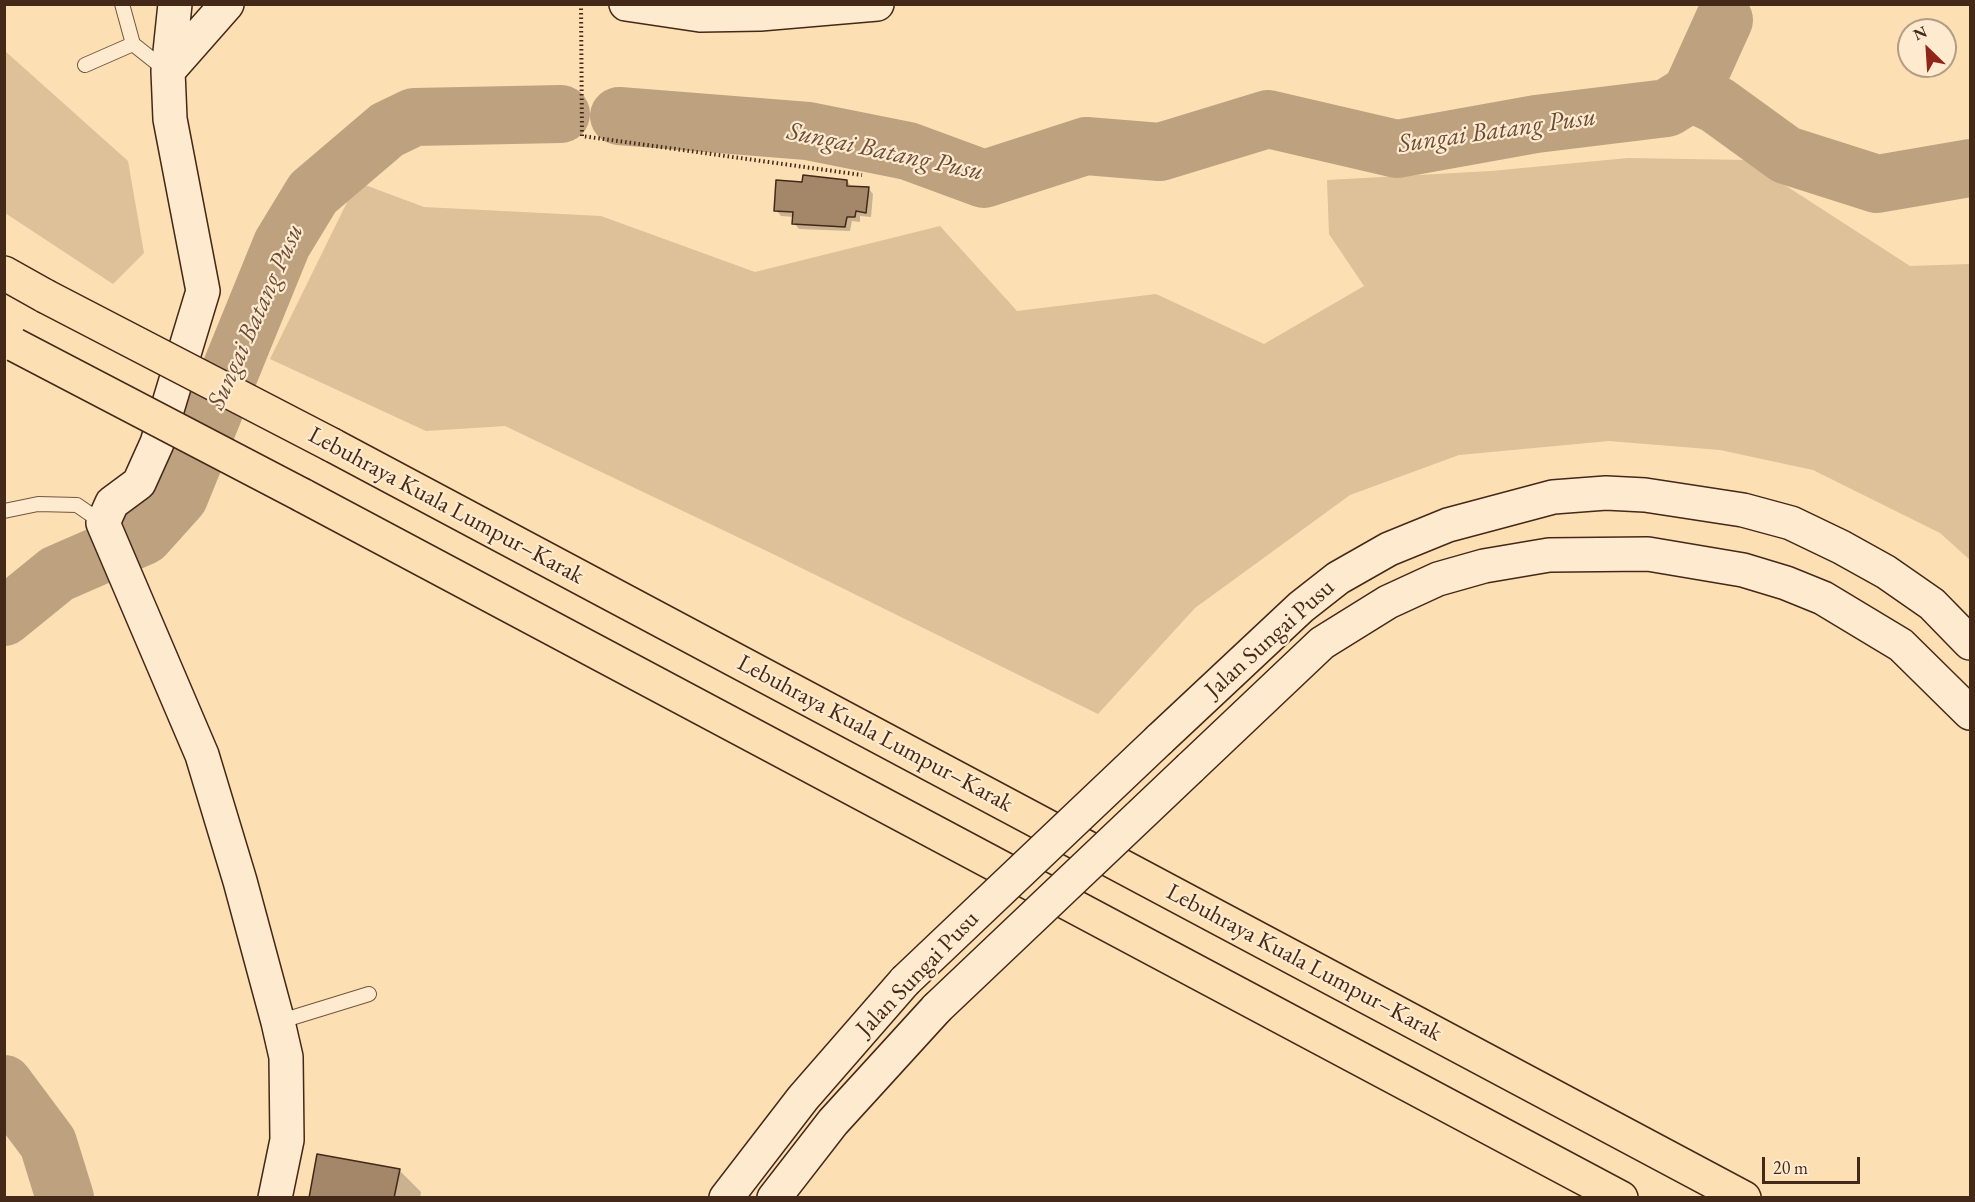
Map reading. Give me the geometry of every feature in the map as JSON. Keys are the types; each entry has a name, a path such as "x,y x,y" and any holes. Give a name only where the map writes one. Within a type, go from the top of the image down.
{"highway":[{"name":"Lebuhraya Kuala Lumpur–Karak","path":"4,273 1744,1197"},
{"path":"10,342 1621,1197"}],"main road":[{"path":"175,4 168,72 170,119 202,291 157,443 138,483 112,503 103,523 202,755 240,881 278,1022 286,1058 287,1140 275,1197"},
{"path":"168,72 227,4"},
{"path":"626,4 700,15 760,14 877,4"},
{"name":"Jalan Sungai Pusu","path":"726,1197 803,1098 905,981 1301,607 1338,578 1389,549 1448,525 1553,497 1606,493 1645,495 1743,510 1791,523 1886,572 1932,604 1971,643"},
{"name":"Jalan Sungai Pusu","path":"774,1197 833,1122 937,1008 1322,643 1389,602 1438,579 1484,566 1549,555 1648,554 1743,570 1786,583 1823,598 1901,645 1963,705"}],"lane":[{"path":"122,4 133,44 168,72"},
{"path":"85,65 133,44"},
{"path":"4,511 38,504 76,505 103,523"},
{"path":"278,1022 369,994"}],"path":[{"path":"581,4 582,136 862,175"}],"shaded area":[{"path":"5,51 128,161 144,253 113,284 5,213"},
{"path":"1628,158 1746,160 1910,266 1970,264 1970,560 1940,533 1813,470 1720,450 1609,441 1459,455 1350,495 1195,608 1098,714 773,554 505,426 426,431 270,359 357,182 424,207 601,216 755,272 940,226 1017,311 1156,294 1264,344 1364,286 1329,234 1327,180 1491,171"}],"building":[{"path":"803,175 847,180 847,186 869,187 866,213 856,211 855,217 847,217 845,227 792,224 793,212 774,211 776,180 802,182"},
{"path":"317,1154 400,1169 394,1198 309,1198"}],"waterway":[{"path":"1691,93 1724,20"},
{"name":"Sungai Batang Pusu","path":"619,116 808,131 908,151 984,179 1086,146 1160,152 1268,119 1397,149 1536,124 1667,108 1691,93 1717,105 1786,155 1877,184 1970,168"},
{"name":"Sungai Batang Pusu","path":"4,617 57,574 144,536 179,497 282,244 313,193 387,130 414,117 561,114"},
{"name":"Sungai Batang Pusu","path":"4,1084 48,1143 65,1198"}]}
